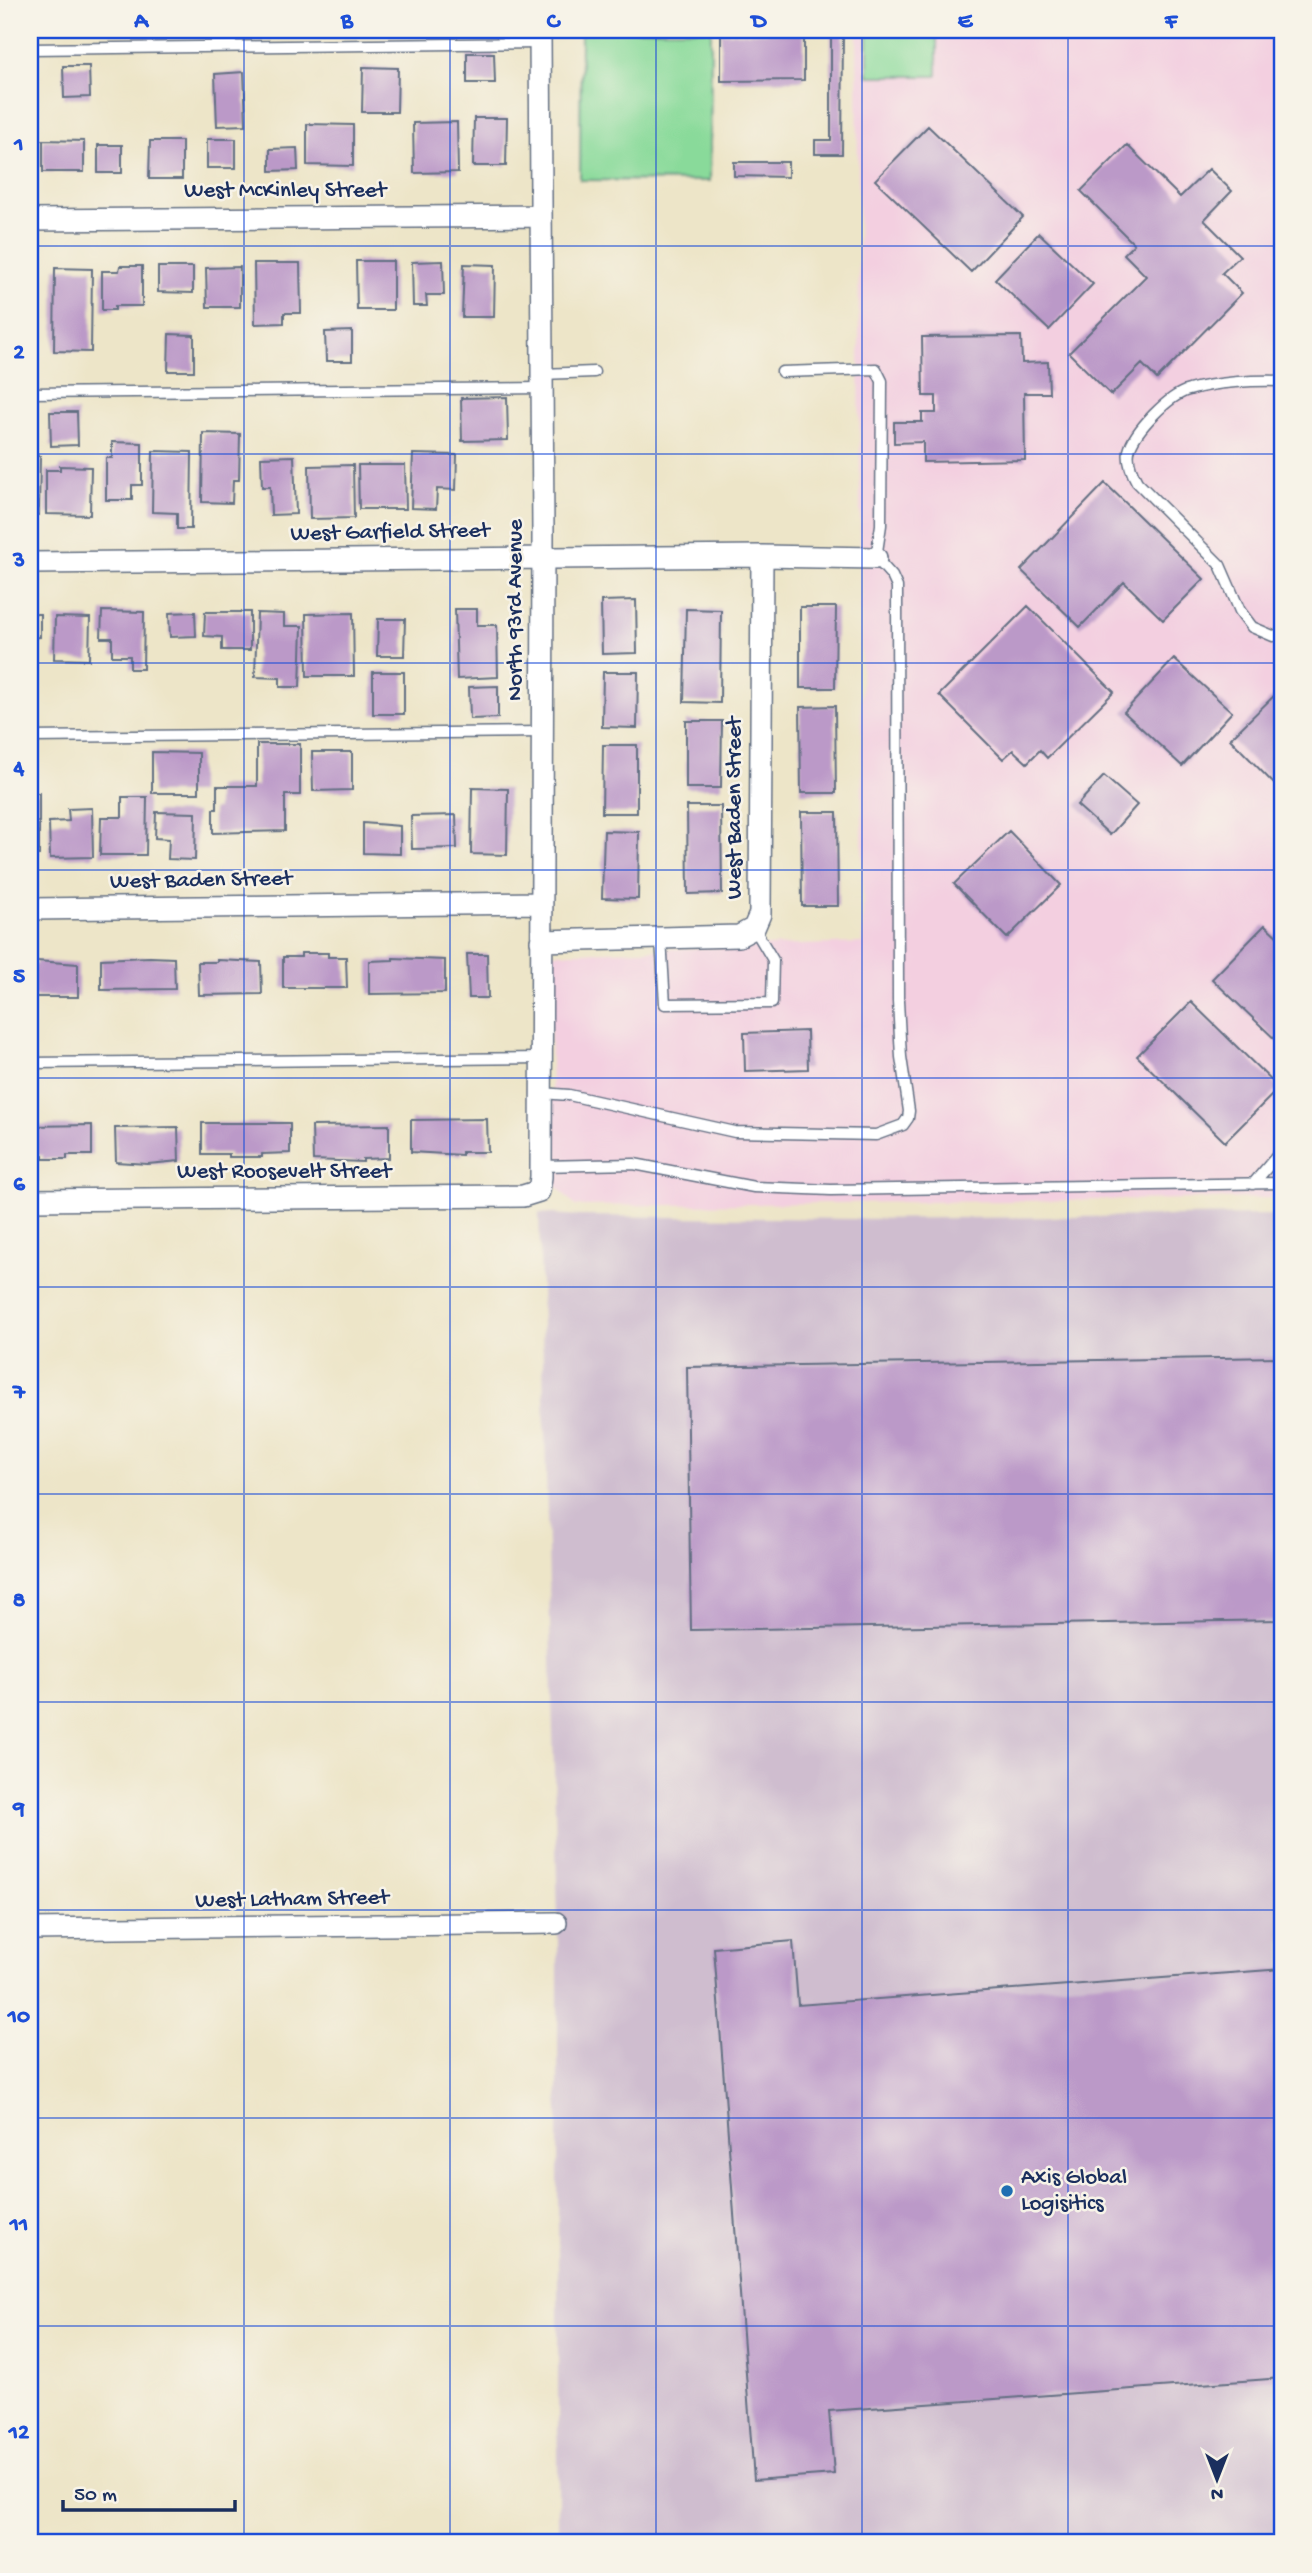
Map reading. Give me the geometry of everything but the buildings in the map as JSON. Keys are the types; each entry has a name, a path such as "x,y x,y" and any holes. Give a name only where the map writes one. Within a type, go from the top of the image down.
{"street":[{"name":"North 93rd Avenue","path":"539,1191 543,558 540,37"},
{"name":"West McKinley Street","path":"30,220 541,216"},
{"name":"West Garfield Street","path":"30,563 762,556 876,558"},
{"name":"West Baden Street","path":"541,941 740,936 754,928 760,914 762,556"},
{"name":"West Baden Street","path":"30,909 541,902"},
{"name":"West Roosevelt Street","path":"30,1200 523,1196 539,1191"},
{"name":"West Latham Street","path":"30,1929 556,1923"}],"lane":[{"path":"30,49 540,37"},
{"path":"541,1093 569,1095 735,1132 876,1135 903,1125 908,1118 898,1001 897,587 892,576 876,558 881,525 882,381 876,369 782,372"},
{"path":"30,393 542,381 594,372"},
{"path":"1282,381 1257,380 1187,390 1170,401 1141,428 1128,453 1132,473 1137,482 1220,565 1245,619 1252,627 1264,633 1273,636 1282,634"},
{"path":"30,737 542,732"},
{"path":"661,937 665,1004 772,1003 773,960 754,928"},
{"path":"30,1063 541,1058"},
{"path":"1253,1184 1282,1150"},
{"path":"541,1166 634,1164 754,1187 831,1190 1282,1183"}],"shaded area":[{"path":"857,30 1282,30 1282,1198 575,1206 553,1182 549,953 863,943"},
{"path":"539,1213 579,1216 856,1219 1282,1215 1282,2543 558,2543 558,1920"}],"green space":[{"path":"581,30 711,30 710,181 580,180"},
{"path":"868,30 937,30 937,76 868,76"}],"place":[{"name":"Axis Global Logisitics","path":"1007,2191"}]}
